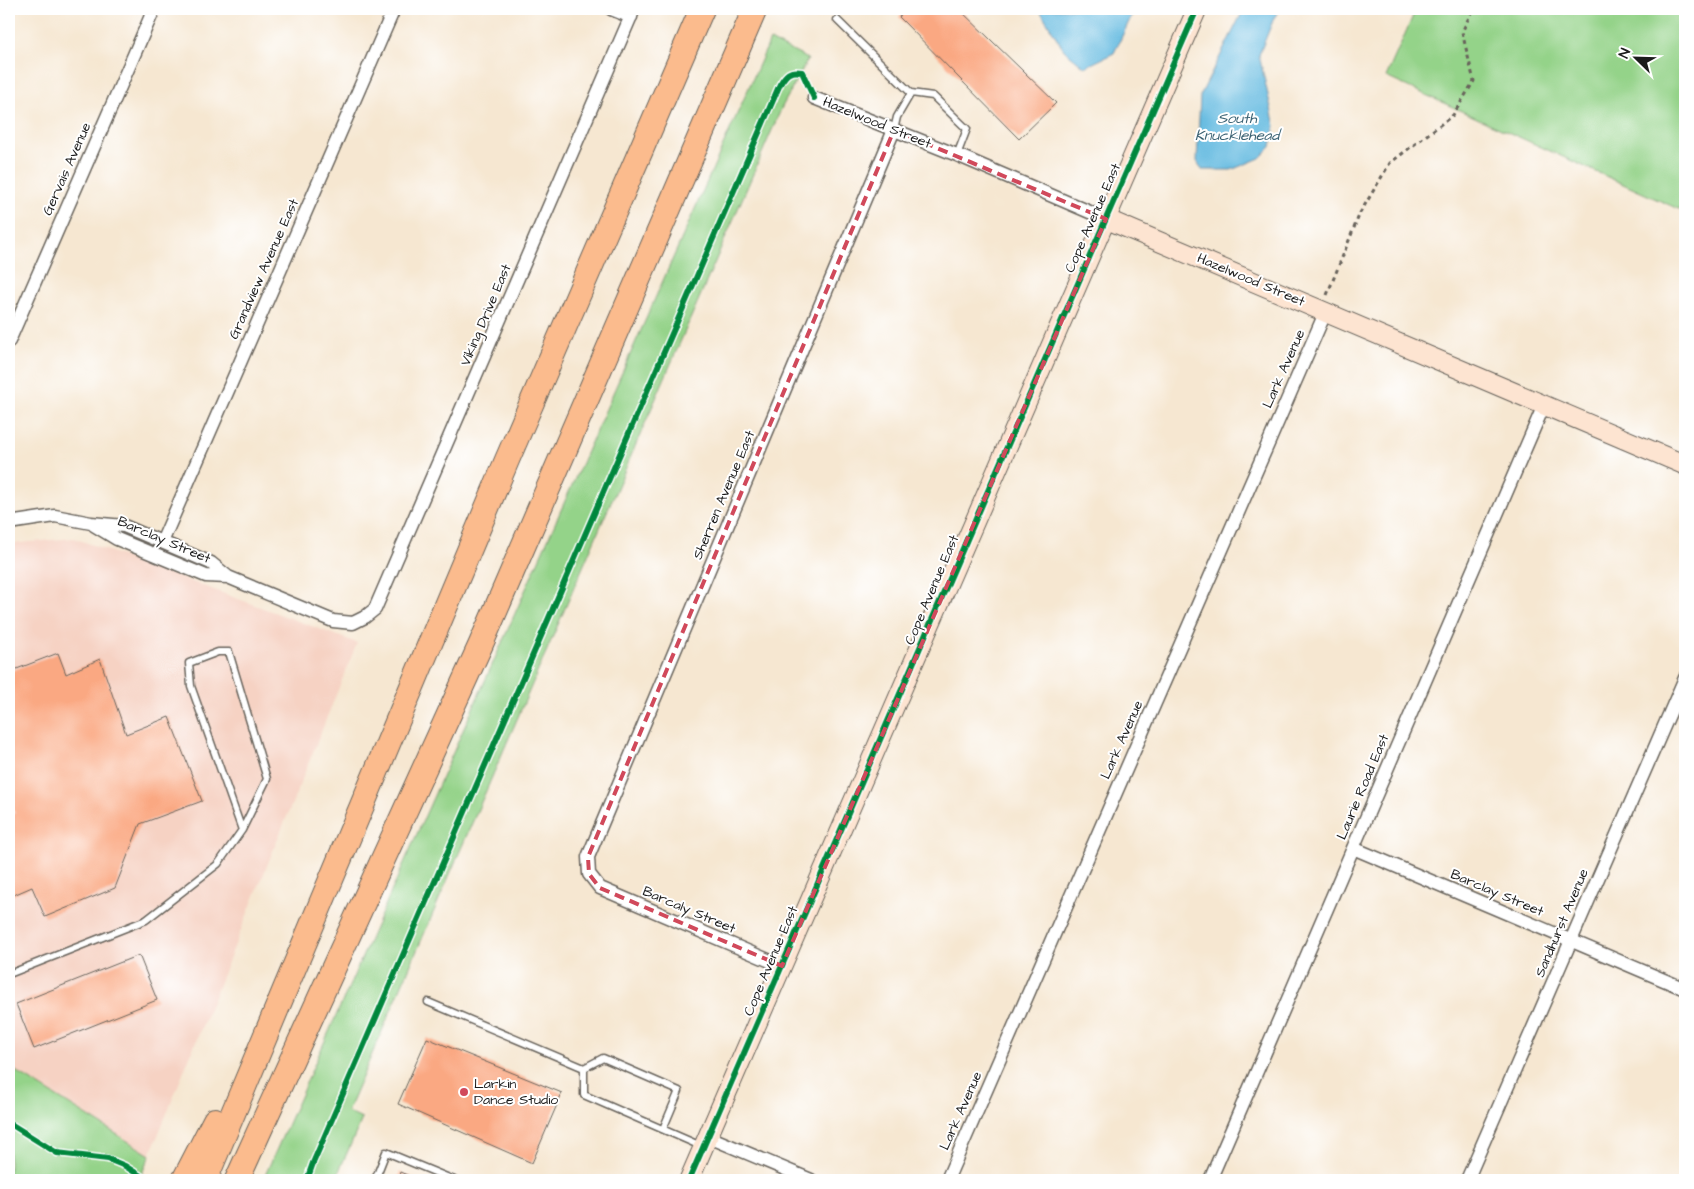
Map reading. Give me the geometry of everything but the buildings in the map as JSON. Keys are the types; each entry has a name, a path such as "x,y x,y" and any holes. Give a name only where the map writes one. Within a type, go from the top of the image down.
{"highway":[{"path":"206,1180 503,469 702,9"},
{"path":"237,1180 481,644 756,9"},
{"path":"252,1180 342,948"},
{"path":"184,1180 228,1095 270,1023"}],"street":[{"name":"Gervais Avenue","path":"9,341 154,9"},
{"name":"Grandview Avenue East","path":"162,542 394,9"},
{"path":"611,9 633,13"},
{"name":"Cope Avenue East","path":"689,1180 1197,9"},
{"name":"Viking Drive East","path":"353,623 375,609 633,13"},
{"name":"Hazelwood Street","path":"814,98 1106,219 1326,305 1544,405 1685,465"},
{"name":"Sherren Avenue East","path":"588,874 588,857 894,130"},
{"name":"Lark Avenue","path":"947,1180 1326,305"},
{"name":"Laurie Road East","path":"1210,1180 1544,405"},
{"name":"Barclay Street","path":"9,523 55,516 91,523 124,526 211,564 228,576 333,621 353,623"},
{"name":"Barclay Street","path":"91,523 117,539 206,576 228,576"},
{"name":"Sandhurst Avenue","path":"1467,1180 1685,678"},
{"name":"Barclay Street","path":"1353,848 1685,989"},
{"name":"Barcaly Street","path":"588,874 600,888 782,966"},
{"path":"706,1142 811,1180"}],"lane":[{"path":"837,20 910,92 934,96 967,129 957,156"},
{"path":"894,130 897,117 910,92"},
{"path":"9,974 146,920 218,864 242,830 267,779 228,652 218,652 189,663 191,686 242,830"},
{"path":"428,1002 584,1068"},
{"path":"584,1068 603,1058 679,1092 663,1129"},
{"path":"584,1068 584,1096 663,1129 706,1142"},
{"path":"374,1180 386,1152 454,1180"}],"path":[{"path":"1326,305 1360,213 1390,163 1452,115 1474,81 1462,32 1473,9"}],"highlighted area":[{"path":"894,130 1106,219 782,966 600,888 589,874 588,857"}],"shaded area":[{"path":"74,538 357,643 150,1155 9,1067 9,544"}],"green space":[{"path":"1416,9 1685,9 1685,212 1386,77"},
{"path":"770,40 808,59 782,107 347,1112 362,1119 335,1180 263,1180"},
{"path":"9,1067 150,1155 139,1180 9,1180"}],"water":[{"path":"1039,9 1135,9 1114,53 1085,67 1064,50"},
{"name":"South Knucklehead","path":"1244,9 1280,9 1274,18 1259,55 1275,126 1271,147 1260,158 1231,170 1202,170 1197,161 1200,96"}],"cycle path":[{"path":"689,1180 1197,9"},
{"path":"307,1180 780,84 788,74 802,72 814,98"},
{"path":"9,1123 57,1153 108,1159 125,1166 147,1180"}],"place":[{"name":"Larkin Dance Studio","path":"464,1092"}]}
